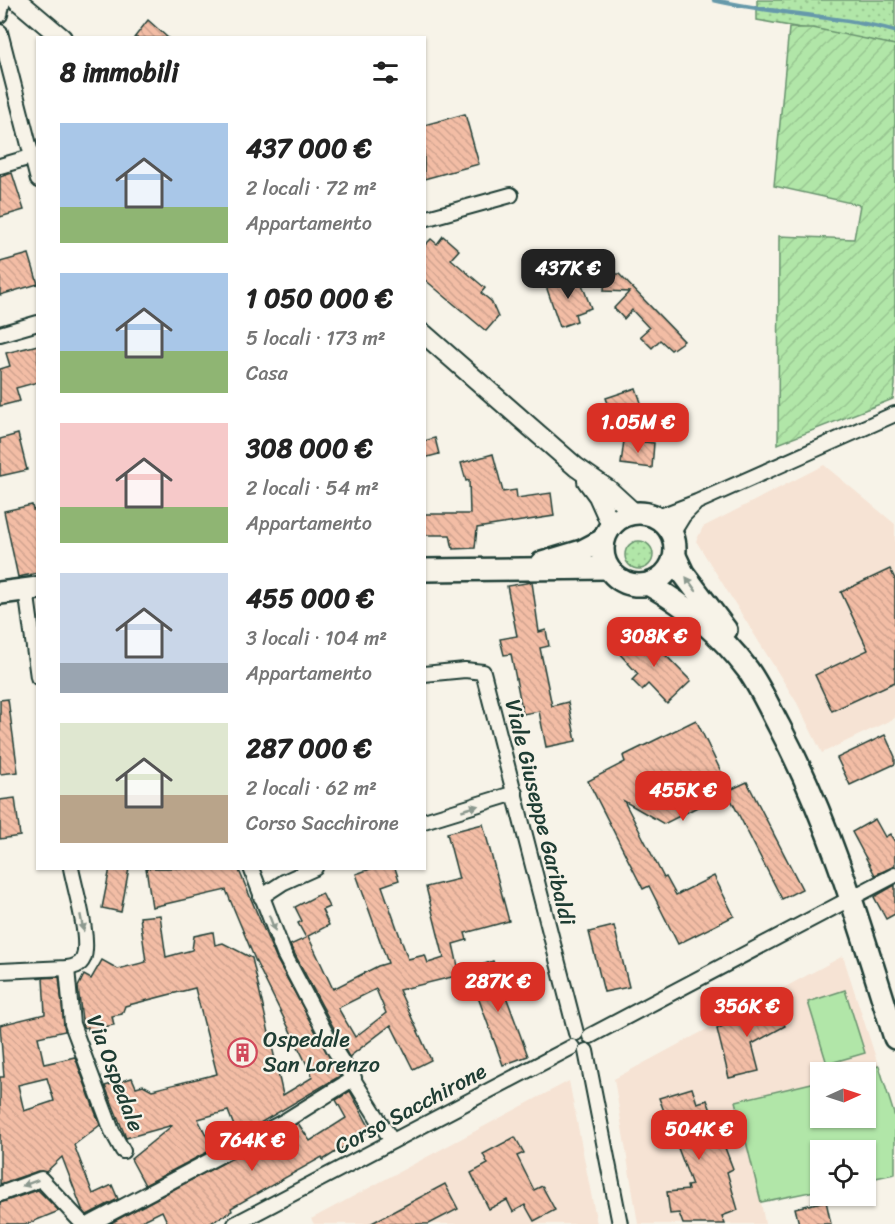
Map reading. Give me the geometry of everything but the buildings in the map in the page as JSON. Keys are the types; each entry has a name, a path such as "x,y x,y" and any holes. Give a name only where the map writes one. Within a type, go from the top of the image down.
{"main road":[{"path":"17,0 60,36"},
{"path":"426,336 576,467 609,490 633,512 658,517 672,534 675,556 683,573 732,637 805,775 889,998 895,1038"},
{"path":"576,467 598,496 607,533 602,550 608,568 625,582 648,584 675,600 746,667"},
{"path":"503,568 543,563 582,551 607,533 621,517 633,512"},
{"path":"648,584 665,574 675,556"},
{"path":"426,570 608,568"},
{"path":"0,592 32,589"}],"street":[{"path":"0,15 3,0"},
{"path":"0,32 36,174"},
{"path":"0,166 31,158"},
{"path":"426,218 511,195"},
{"path":"0,334 36,324"},
{"path":"658,517 895,414"},
{"path":"672,534 683,516 697,502"},
{"path":"32,589 36,648"},
{"name":"Viale Giuseppe Garibaldi","path":"426,674 465,670 483,672 583,1035"},
{"path":"426,820 515,793"},
{"path":"0,971 67,968 77,966 83,960 86,944 71,870"},
{"path":"252,870 284,954 334,1049 392,1141"},
{"path":"261,897 284,882 311,870"},
{"path":"620,1224 579,1049 591,1046 583,1035 895,875"},
{"name":"Via Ospedale","path":"67,968 72,1024 112,1131 123,1151"},
{"name":"Corso Sacchirone","path":"236,1224 392,1141 579,1049"},
{"path":"90,1224 285,1121 354,1078"},
{"path":"0,1194 41,1179 82,1224"}],"shaded area":[{"path":"824,465 895,524 895,718 822,753 797,703 696,541 703,527"},
{"path":"843,956 895,1117 895,1174 876,1178 876,1140 810,1140 810,1192 761,1202 765,1224 638,1224 614,1079"},
{"path":"569,1081 597,1224 314,1224 311,1219"}],"green space":[{"path":"757,0 895,0 895,45 757,20"},
{"path":"789,28 813,28 895,45 895,385 893,399 778,444 779,236 854,239 860,205 774,186"},
{"path":"639,541 649,545 653,555 649,565 639,569 629,565 625,555 629,545"},
{"path":"845,990 865,1053 826,1062 808,1002"},
{"path":"879,1066 895,1117 895,1174 876,1178 876,1140 810,1140 810,1192 761,1202 736,1101 810,1083 810,1128 876,1128 876,1067"}],"waterway":[{"path":"714,0 850,21 895,31"}],"place":[{"name":"Ospedale San Lorenzo","path":"242,1052"}]}
